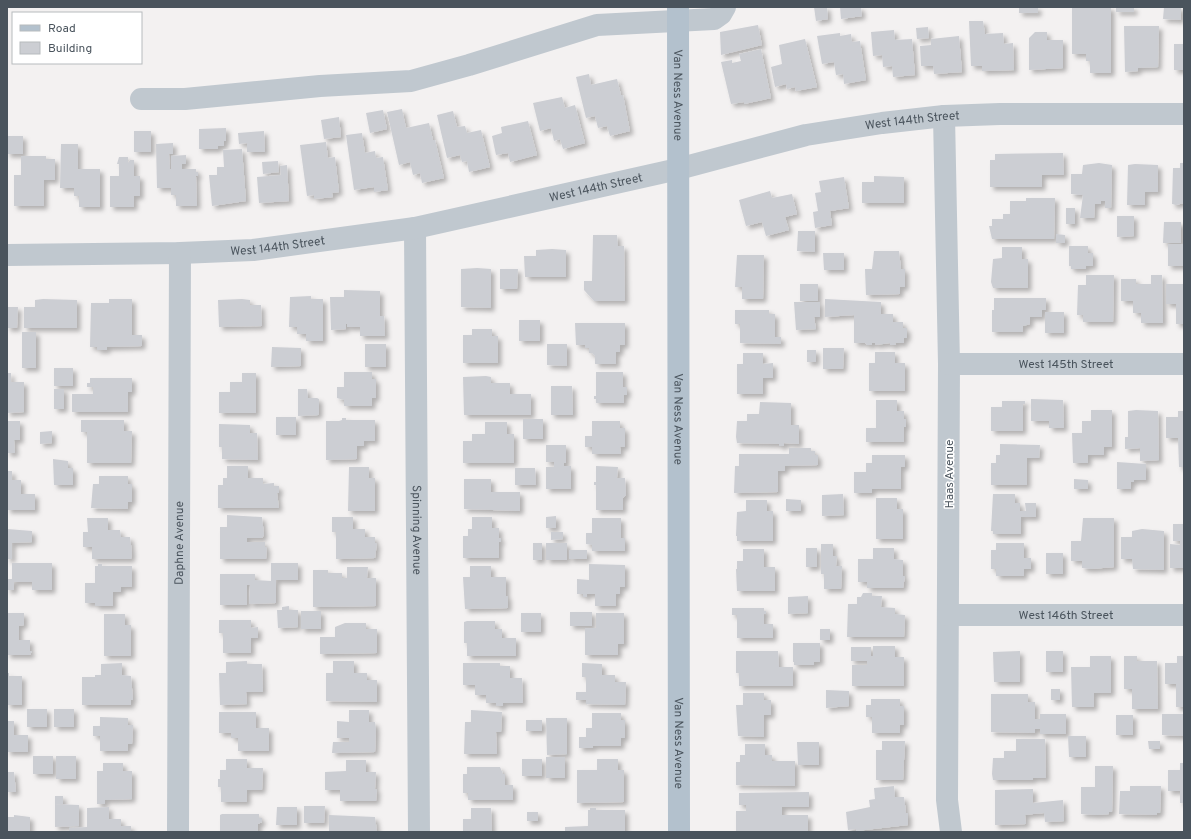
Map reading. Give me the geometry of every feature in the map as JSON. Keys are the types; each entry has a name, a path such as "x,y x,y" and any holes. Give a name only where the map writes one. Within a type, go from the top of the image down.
{"main road":[{"name":"Van Ness Avenue","path":"678,14 679,832"}],"street":[{"path":"141,99 192,98 320,86 411,81 469,65 597,25 678,14 714,19 721,14 725,7"},
{"name":"West 144th Street","path":"7,255 180,254 260,249 415,228 678,169 806,135 944,116 1000,114 1184,114"},
{"name":"Haas Avenue","path":"944,116 949,364 947,800 951,832"},
{"name":"Spinning Avenue","path":"415,228 419,832"},
{"name":"Daphne Avenue","path":"178,832 180,254"},
{"name":"West 145th Street","path":"949,364 1184,364"},
{"name":"West 146th Street","path":"948,616 1184,615"}],"building":[{"path":"814,7 827,7 828,19 816,21"},
{"path":"840,7 861,7 862,16 841,19"},
{"path":"1019,7 1038,7 1038,13 1019,13"},
{"path":"1072,7 1111,7 1111,73 1090,73 1090,61 1086,61 1086,54 1072,54"},
{"path":"1116,7 1134,7 1134,12 1116,12"},
{"path":"1164,7 1181,7 1181,20 1163,19"},
{"path":"969,21 983,21 985,34 1003,33 1004,44 1013,43 1014,70 982,71 982,66 971,66"},
{"path":"758,25 762,45 721,55 720,32"},
{"path":"1124,26 1159,26 1158,67 1138,68 1138,71 1125,72"},
{"path":"928,27 929,38 917,39 916,28"},
{"path":"894,30 895,40 912,39 915,75 893,77 892,66 883,67 882,55 873,56 871,32"},
{"path":"1035,32 1047,32 1047,40 1063,40 1063,68 1029,70 1029,38"},
{"path":"840,33 840,36 851,34 852,42 860,41 866,80 844,84 843,74 836,75 834,62 822,64 817,36"},
{"path":"959,36 962,72 934,74 933,66 921,66 920,46 931,45 931,39"},
{"path":"805,39 817,87 796,91 795,87 787,89 786,84 775,87 771,67 782,64 779,45"},
{"path":"1174,44 1184,44 1184,70 1174,70"},
{"path":"761,49 771,98 744,104 744,102 731,104 721,62 732,60 732,63 741,61 739,54"},
{"path":"589,74 591,85 617,79 621,95 623,95 630,131 610,136 607,126 598,128 595,116 586,118 576,77"},
{"path":"562,97 565,108 575,105 585,143 563,149 560,139 554,141 551,128 540,131 533,103"},
{"path":"402,109 406,128 429,123 433,140 435,140 444,178 422,183 420,173 413,175 410,162 399,165 387,112"},
{"path":"383,110 387,129 370,133 366,113"},
{"path":"453,111 457,127 465,126 467,133 481,130 490,167 469,172 467,161 462,162 460,155 447,158 437,115"},
{"path":"339,117 341,137 324,139 321,120"},
{"path":"528,121 537,155 510,162 508,153 496,155 492,136 502,133 501,127"},
{"path":"226,128 226,141 224,141 224,146 218,146 218,149 199,149 199,129"},
{"path":"134,131 151,131 151,152 134,152"},
{"path":"264,131 265,152 247,152 247,143 239,144 238,133"},
{"path":"362,133 365,153 375,151 376,158 383,157 388,190 374,192 374,187 354,190 346,135"},
{"path":"7,136 23,136 23,154 7,154"},
{"path":"326,142 328,158 335,157 339,192 332,193 333,197 314,199 314,195 307,196 300,145"},
{"path":"173,143 173,154 169,154 170,169 171,156 186,155 186,164 182,164 182,169 196,169 196,172 198,172 198,176 196,176 197,206 176,206 176,195 171,195 171,188 157,188 156,144"},
{"path":"61,144 78,144 78,169 100,169 100,207 79,207 79,196 74,196 74,188 60,188"},
{"path":"242,149 246,201 212,206 209,175 217,175 217,167 224,167 223,150"},
{"path":"1063,153 1064,175 1042,175 1042,187 990,187 990,160 995,160 995,154"},
{"path":"21,156 46,156 46,159 55,159 55,180 44,180 44,206 14,206 14,175 21,175"},
{"path":"119,157 128,157 128,163 130,160 134,160 134,176 140,176 140,196 134,196 134,207 110,207 110,176 119,176 119,164 117,164"},
{"path":"278,161 279,172 263,174 262,162"},
{"path":"1099,163 1112,165 1111,208 1105,208 1105,201 1101,201 1101,204 1095,204 1094,218 1080,218 1083,195 1071,194 1071,174 1082,174 1083,165"},
{"path":"1180,163 1184,163 1184,203 1176,205 1172,204 1173,168 1180,168"},
{"path":"287,165 289,201 259,203 257,177 281,175 280,166"},
{"path":"1128,165 1158,165 1158,192 1145,192 1145,205 1127,205"},
{"path":"874,176 904,177 904,203 862,203 862,182 874,182"},
{"path":"844,177 849,208 830,211 832,225 815,228 813,212 818,211 815,193 821,192 819,181"},
{"path":"770,191 772,198 792,194 797,214 785,217 789,230 766,236 762,222 746,226 739,200"},
{"path":"1026,198 1055,198 1054,239 992,239 989,226 992,226 992,219 1003,219 1003,214 1010,214 1010,201 1026,201"},
{"path":"1066,208 1075,208 1075,224 1066,224"},
{"path":"1117,216 1134,216 1134,236 1117,237"},
{"path":"1164,222 1181,222 1181,243 1163,243"},
{"path":"798,231 815,231 815,252 797,251"},
{"path":"1056,234 1065,235 1065,243 1056,243"},
{"path":"593,235 617,235 618,246 624,246 625,301 594,301 584,290 584,281 592,281"},
{"path":"1168,244 1184,244 1184,266 1168,266"},
{"path":"1069,246 1088,246 1088,253 1093,253 1093,266 1086,266 1086,269 1071,269 1071,266 1069,266"},
{"path":"1002,247 1022,247 1022,259 1028,259 1028,288 993,288 991,282 993,259 1002,258"},
{"path":"536,250 566,250 566,277 525,277 524,256 536,256"},
{"path":"874,251 899,251 901,269 905,269 905,287 900,287 900,294 866,295 865,269 872,269"},
{"path":"823,253 844,253 844,270 824,270"},
{"path":"737,255 764,255 763,299 742,299 742,287 735,287"},
{"path":"461,269 491,269 491,308 461,307"},
{"path":"500,269 518,269 517,289 500,289"},
{"path":"1086,275 1114,275 1113,322 1083,322 1083,315 1077,315 1078,285 1086,285"},
{"path":"1151,275 1162,275 1163,323 1141,323 1141,313 1133,313 1133,301 1121,301 1121,279 1136,279 1136,284 1151,284"},
{"path":"800,284 818,284 818,301 800,301"},
{"path":"1166,284 1184,284 1184,324 1176,324 1176,304 1166,304"},
{"path":"344,290 380,291 380,316 384,316 385,336 360,336 360,327 347,327 347,324 346,329 331,330 330,297 344,297"},
{"path":"311,296 311,299 323,299 323,341 306,341 306,334 297,334 297,327 289,327 290,297"},
{"path":"994,298 1046,298 1046,310 1042,310 1042,317 1030,317 1030,324 1023,326 1023,332 992,332 992,310 994,310"},
{"path":"109,299 132,299 132,335 142,335 142,346 107,347 107,350 97,350 97,347 90,347 91,303 109,303"},
{"path":"825,299 881,302 881,314 893,314 893,322 903,322 903,328 907,328 907,338 904,338 904,343 895,343 896,345 890,345 890,343 875,345 875,343 872,343 872,345 867,345 865,343 854,343 854,315 825,317"},
{"path":"35,300 77,300 77,328 24,328 24,307 35,307"},
{"path":"218,300 250,300 250,305 261,305 262,326 219,327"},
{"path":"794,302 820,302 820,317 814,317 816,329 796,330"},
{"path":"7,307 18,307 17,328 7,328"},
{"path":"735,310 769,310 769,314 775,314 775,337 781,337 781,344 740,343 740,324 735,324"},
{"path":"1045,312 1064,312 1064,333 1045,333"},
{"path":"519,320 540,320 540,341 519,341"},
{"path":"575,323 625,323 625,345 620,345 620,352 616,352 616,364 595,364 595,356 592,353 589,353 589,348 585,348 585,345 576,345"},
{"path":"472,329 492,329 492,336 498,336 498,363 463,363 463,335 472,335"},
{"path":"22,332 36,332 36,368 22,368"},
{"path":"365,344 386,344 386,367 365,367"},
{"path":"547,344 567,344 567,366 547,365"},
{"path":"272,347 301,348 301,366 271,367"},
{"path":"823,348 844,348 843,369 823,369"},
{"path":"807,350 816,350 816,362 807,362"},
{"path":"875,352 895,352 895,363 905,363 905,391 869,391 869,363 875,363"},
{"path":"743,353 763,353 763,364 773,363 773,378 763,378 763,394 737,394 737,364 743,364"},
{"path":"54,368 73,368 73,386 54,386"},
{"path":"344,372 372,372 372,379 376,379 376,398 372,398 372,406 344,406 344,400 337,398 337,387 344,387"},
{"path":"596,372 623,372 623,387 627,387 627,395 624,395 624,403 596,403 594,396 596,396"},
{"path":"7,373 11,373 11,382 24,382 24,412 7,413"},
{"path":"242,373 256,373 256,413 219,413 219,392 230,392 230,382 242,382"},
{"path":"463,377 491,377 491,383 510,383 510,394 531,394 531,415 464,415"},
{"path":"90,378 132,378 132,392 128,392 128,412 72,412 72,394 93,394 93,387 87,387 87,383 90,383"},
{"path":"551,386 572,386 573,415 551,415"},
{"path":"54,389 64,389 64,409 54,409"},
{"path":"298,389 307,389 308,398 319,399 318,415 298,416"},
{"path":"1031,399 1063,400 1064,428 1049,428 1049,421 1031,421"},
{"path":"876,400 897,400 897,411 904,411 904,419 906,419 906,427 904,427 904,442 866,442 866,428 876,428"},
{"path":"1002,401 1025,401 1025,404 1023,404 1023,431 991,431 991,407 1002,407"},
{"path":"760,402 791,403 791,425 799,425 799,444 784,443 784,446 779,446 779,444 737,443 737,421 747,421 747,414 759,414"},
{"path":"1091,410 1112,410 1112,447 1104,447 1104,455 1088,455 1088,463 1073,463 1072,433 1082,433 1082,421 1091,421"},
{"path":"1128,411 1158,411 1159,460 1140,461 1140,448 1125,449 1125,437 1128,437"},
{"path":"1178,411 1184,411 1184,467 1179,467 1178,438 1166,438 1166,417 1178,417"},
{"path":"276,417 296,417 296,435 276,435"},
{"path":"342,418 346,418 346,420 375,420 375,441 364,441 364,446 357,446 357,459 326,460 326,421 339,421 342,420"},
{"path":"523,419 543,419 543,439 523,439"},
{"path":"81,420 124,420 124,431 132,431 131,463 87,463 87,432 81,432"},
{"path":"7,421 20,421 20,440 14,440 15,453 7,453"},
{"path":"592,421 620,421 620,428 625,428 625,447 620,447 621,454 592,454 592,447 585,447 585,436 592,436"},
{"path":"485,422 507,422 507,434 514,434 514,463 463,463 463,441 472,441 472,434 485,434"},
{"path":"219,424 250,425 250,433 257,433 258,460 222,459 222,447 219,447"},
{"path":"52,431 52,443 40,444 40,432"},
{"path":"1000,444 1040,445 1039,458 1027,458 1027,485 991,485 991,463 996,463 996,455 1000,455"},
{"path":"546,445 566,445 566,463 564,463 564,466 571,466 571,489 546,489 546,467 554,467 554,462 546,462"},
{"path":"789,448 811,448 811,451 815,451 815,455 818,455 818,465 785,466 785,471 778,471 778,492 734,493 735,466 739,466 739,454 789,454"},
{"path":"872,455 905,455 905,467 901,467 901,489 872,489 872,493 854,493 854,472 866,472 866,463 872,463"},
{"path":"53,459 68,461 68,468 73,468 73,485 54,485"},
{"path":"1117,462 1146,464 1146,480 1134,480 1134,482 1131,482 1131,489 1117,489"},
{"path":"227,466 248,466 248,478 263,478 263,484 274,483 274,486 279,486 279,493 277,493 279,508 218,508 218,485 223,485 223,478 227,478"},
{"path":"596,466 618,467 617,478 625,478 626,495 623,498 623,510 596,510 596,485 594,485 594,482 596,482"},
{"path":"349,467 369,467 369,478 375,478 375,511 348,511"},
{"path":"515,468 535,468 536,485 515,485"},
{"path":"7,471 12,471 12,480 21,480 21,494 35,494 35,510 7,510"},
{"path":"99,476 128,476 128,484 132,484 132,502 128,502 128,509 91,508 93,484 99,484"},
{"path":"464,479 491,479 491,492 520,492 520,511 464,509"},
{"path":"1074,479 1088,480 1088,489 1074,489"},
{"path":"843,494 844,515 822,516 822,495"},
{"path":"993,494 1015,494 1015,503 1020,503 1020,511 1026,511 1025,503 1036,503 1036,517 1021,517 1021,534 993,534 993,531 991,531"},
{"path":"876,498 897,498 897,509 903,509 903,539 876,539"},
{"path":"786,499 801,500 801,511 786,511"},
{"path":"746,500 767,500 767,511 773,511 773,541 737,541 737,512 746,511"},
{"path":"227,515 262,517 264,535 262,538 247,538 247,542 265,542 265,547 267,547 266,559 220,559 220,527 227,527"},
{"path":"556,516 556,528 546,528 546,517"},
{"path":"332,517 353,517 353,529 365,529 365,537 375,537 375,543 377,543 375,558 336,559 336,532 332,532"},
{"path":"472,517 492,517 492,528 499,528 499,538 501,538 501,542 499,542 499,558 463,558 463,536 468,536 468,529 472,529"},
{"path":"87,518 108,518 108,530 120,530 121,537 130,537 132,553 131,559 92,559 92,547 83,547 83,532 88,532"},
{"path":"592,518 621,518 621,538 625,538 625,551 592,551 592,545 586,544 586,533 592,533"},
{"path":"1083,518 1114,518 1114,567 1091,569 1082,568 1082,561 1071,561 1071,541 1081,541"},
{"path":"1173,524 1184,524 1184,568 1170,568 1170,544 1180,545 1180,541 1173,541"},
{"path":"7,529 32,531 32,542 12,543 12,559 7,559"},
{"path":"1142,529 1164,531 1164,570 1133,569 1132,559 1121,559 1121,537 1132,537 1132,531"},
{"path":"551,532 563,532 563,539 551,540"},
{"path":"533,543 542,543 542,560 533,560"},
{"path":"546,543 567,543 567,560 546,560"},
{"path":"996,543 1024,543 1024,558 1031,558 1031,569 1024,569 1024,576 996,576 996,569 991,569 991,550 996,550"},
{"path":"821,544 833,544 833,556 837,556 836,566 842,566 841,589 824,589 824,574 821,574"},
{"path":"806,548 817,548 817,567 806,567"},
{"path":"873,548 894,548 894,559 903,560 903,576 905,576 903,588 867,588 867,582 858,582 858,559 873,559"},
{"path":"743,549 764,549 764,567 775,567 775,591 737,591 737,561 743,561"},
{"path":"569,550 587,550 587,559 569,559"},
{"path":"1046,553 1063,553 1063,574 1046,574"},
{"path":"12,563 52,563 52,590 32,590 32,582 14,582 14,590 7,590 7,579 12,579"},
{"path":"271,563 298,563 298,580 276,580 276,603 249,604 250,585 247,585 247,605 220,605 220,574 255,574 255,580 271,581"},
{"path":"98,564 102,564 102,566 132,566 132,587 121,587 121,592 113,592 113,606 95,606 95,603 85,603 85,583 95,583 95,566 98,566"},
{"path":"589,564 625,565 625,587 620,587 620,594 616,594 616,606 595,606 595,594 587,594 587,597 583,597 583,594 577,594 577,579 589,580"},
{"path":"470,566 491,566 491,577 506,577 506,596 508,596 508,608 465,609 463,577 470,577"},
{"path":"347,567 368,567 367,578 376,578 376,606 313,607 313,570 328,570 328,573 342,573 342,578 347,578"},
{"path":"863,593 872,593 872,596 882,596 881,607 895,608 895,614 905,615 904,637 847,637 848,604 857,604 857,597 861,597"},
{"path":"808,596 808,613 788,614 788,597"},
{"path":"289,606 289,610 298,610 298,627 278,628 277,610 282,610 282,607"},
{"path":"732,608 764,608 766,614 764,614 764,624 773,624 773,638 737,638 737,615 732,615"},
{"path":"301,611 321,611 321,629 301,629"},
{"path":"570,612 592,612 592,626 570,626"},
{"path":"7,613 24,613 24,625 19,626 19,640 30,640 30,651 32,651 30,655 7,655"},
{"path":"521,613 541,613 541,632 521,632"},
{"path":"596,613 624,613 624,644 618,644 618,655 585,655 585,628 596,628"},
{"path":"104,614 125,614 125,625 131,625 131,656 104,656"},
{"path":"219,620 251,620 251,628 258,627 258,638 251,638 251,653 223,653 223,633 219,633"},
{"path":"495,621 495,629 502,629 502,638 516,638 516,656 467,656 467,643 464,643 464,622"},
{"path":"345,623 366,623 366,629 377,629 377,653 320,654 320,637 335,637 335,627"},
{"path":"820,629 830,629 830,640 820,640"},
{"path":"793,643 820,643 820,662 814,662 814,665 794,665"},
{"path":"873,646 895,646 895,657 904,657 904,686 852,686 852,665 867,665 867,661 851,661 851,647 871,647 871,656 873,656"},
{"path":"736,651 778,651 779,667 793,667 793,686 739,686 739,673 736,673"},
{"path":"1020,651 1020,682 994,682 993,652"},
{"path":"1046,651 1063,651 1063,672 1046,672"},
{"path":"1090,656 1111,656 1111,693 1094,693 1094,707 1072,707 1071,667 1090,667"},
{"path":"1124,656 1137,656 1137,661 1157,661 1158,709 1132,709 1132,689 1124,689"},
{"path":"1177,656 1184,656 1184,707 1176,707 1176,684 1165,684 1165,663 1177,663"},
{"path":"247,661 247,664 262,664 263,692 246,692 247,704 220,705 219,673 226,673 226,662"},
{"path":"333,661 354,661 354,673 367,673 367,680 377,680 377,702 326,701 326,673 333,673"},
{"path":"122,663 122,675 131,676 133,700 131,700 131,705 82,705 82,677 95,677 95,675 101,675 101,664"},
{"path":"463,663 500,663 500,666 510,666 510,678 522,678 523,703 503,703 503,706 496,706 496,703 486,703 486,695 475,695 475,685 463,685"},
{"path":"582,663 602,664 602,675 615,675 615,682 626,682 625,705 586,704 586,700 576,700 576,692 586,692 586,677 582,677"},
{"path":"7,673 9,673 9,676 22,676 22,705 7,705"},
{"path":"1051,689 1060,689 1060,700 1051,700"},
{"path":"826,690 849,691 849,706 826,708"},
{"path":"743,693 764,693 764,700 771,700 771,715 764,715 764,737 738,736 736,705 743,705"},
{"path":"991,694 1028,694 1028,702 1035,702 1035,719 1040,719 1040,714 1066,714 1066,734 1040,734 1040,729 1035,729 1035,733 991,732"},
{"path":"871,699 900,699 900,706 904,706 904,725 900,725 900,733 872,733 872,717 866,717 866,705 871,705"},
{"path":"27,709 47,709 47,727 27,727"},
{"path":"54,709 74,709 74,727 54,727"},
{"path":"349,710 369,710 369,722 375,722 376,729 375,752 332,753 333,742 349,742 349,738 337,738 337,721 349,722"},
{"path":"471,710 502,712 501,732 496,732 497,754 464,754 465,722 471,722"},
{"path":"219,712 256,712 256,728 269,728 269,751 238,751 238,738 231,738 231,733 219,733"},
{"path":"592,713 621,713 621,720 625,720 625,738 621,738 621,746 593,746 593,748 579,748 579,737 586,737 586,728 592,728"},
{"path":"1162,714 1184,714 1183,736 1162,735"},
{"path":"1116,715 1133,715 1133,735 1116,735"},
{"path":"100,717 128,718 128,725 133,725 132,744 128,744 128,751 100,751 100,736 93,736 93,726 100,726"},
{"path":"546,718 567,718 567,754 547,755"},
{"path":"526,720 542,720 542,731 526,731"},
{"path":"7,721 14,721 14,735 28,735 28,752 7,752"},
{"path":"1068,736 1086,736 1086,757 1069,757"},
{"path":"1016,739 1045,739 1046,778 1033,778 1033,780 993,780 993,758 1004,758 1004,751 1016,751"},
{"path":"882,741 905,741 903,780 876,780 876,750 882,750"},
{"path":"1148,741 1160,741 1160,749 1149,749"},
{"path":"797,742 819,742 819,765 798,765"},
{"path":"745,744 765,744 765,755 772,755 772,761 795,761 795,786 736,785 736,762 740,762 740,755 745,755"},
{"path":"33,756 53,756 53,774 33,774"},
{"path":"56,756 76,756 76,779 56,779"},
{"path":"546,757 565,757 565,778 546,778"},
{"path":"226,759 247,759 247,768 263,768 262,790 247,790 247,802 221,802 221,787 218,787 218,779 220,779 220,770 226,770"},
{"path":"522,759 542,759 542,776 522,776"},
{"path":"597,759 618,759 618,770 624,770 624,802 577,803 577,770 597,770"},
{"path":"346,760 366,760 366,772 376,772 376,801 340,801 340,790 325,790 325,772 346,771"},
{"path":"103,763 123,763 123,771 132,771 132,799 105,800 105,804 97,804 97,771 103,771"},
{"path":"1180,763 1184,763 1184,803 1180,803 1180,791 1168,791 1168,770 1180,770"},
{"path":"1095,766 1113,766 1112,812 1109,812 1109,814 1096,815 1081,814 1081,787 1095,787"},
{"path":"467,767 500,767 503,774 505,774 505,785 513,785 513,800 468,800 468,793 463,793 463,774 467,774"},
{"path":"7,772 14,772 16,792 7,792"},
{"path":"894,786 895,797 904,797 906,813 908,813 908,825 856,831 856,829 848,830 846,812 870,807 869,800 875,799 874,788"},
{"path":"1130,786 1161,786 1160,813 1157,813 1157,815 1119,814 1120,791 1130,791"},
{"path":"1033,789 1033,803 1063,800 1064,821 1045,822 1044,813 1025,815 1026,824 995,825 995,790"},
{"path":"809,792 809,807 782,807 782,815 808,815 808,832 736,832 736,811 746,811 746,805 739,805 739,793"},
{"path":"55,796 63,796 63,804 55,804"},
{"path":"55,804 79,805 79,826 55,827"},
{"path":"304,806 325,806 324,823 304,823"},
{"path":"109,807 109,819 121,819 121,826 131,826 131,832 69,832 69,828 87,827 87,808"},
{"path":"277,807 297,807 297,825 276,825"},
{"path":"471,808 491,808 492,832 463,832 463,819 471,819"},
{"path":"590,808 596,808 596,810 625,810 625,832 565,832 565,827 588,826 588,810 590,810"},
{"path":"527,812 538,812 538,821 527,821"},
{"path":"259,814 259,818 262,818 262,822 258,824 258,832 220,832 220,815"},
{"path":"14,815 30,817 30,832 7,832 7,817 14,817"},
{"path":"329,815 375,817 377,832 329,832"}]}
